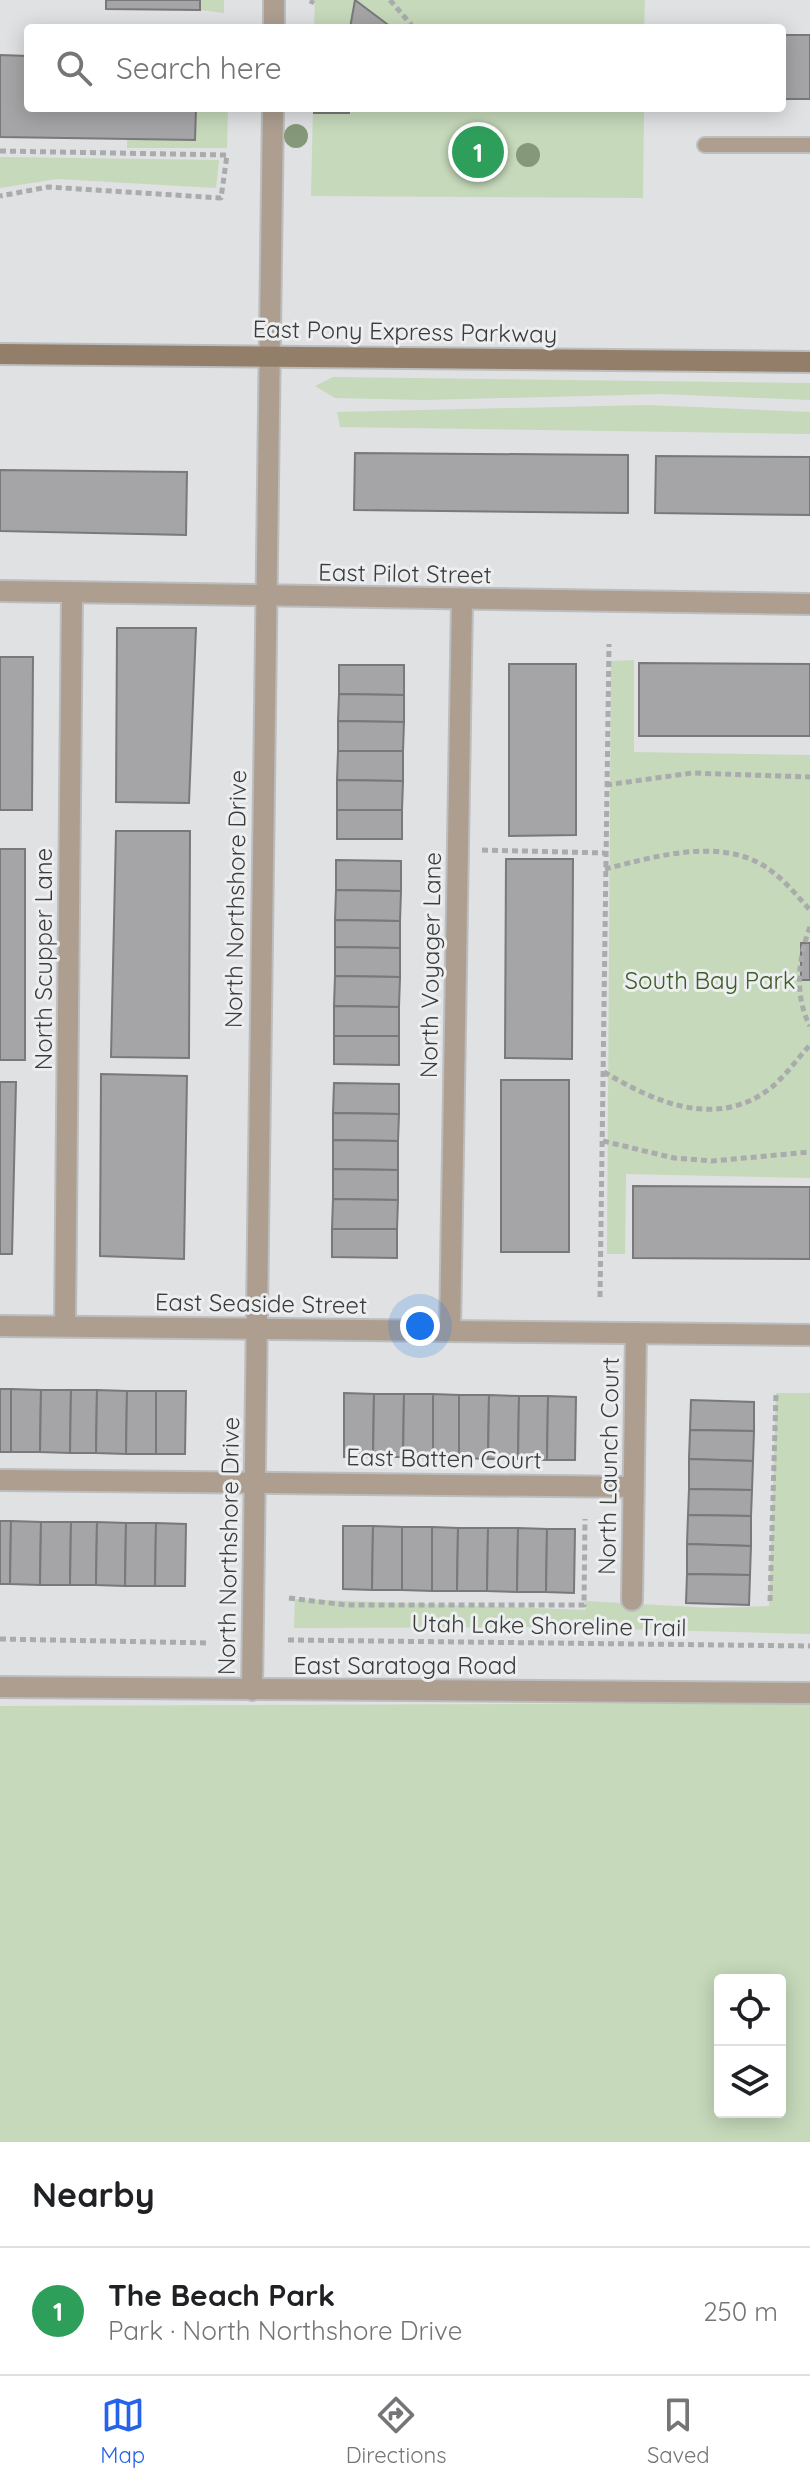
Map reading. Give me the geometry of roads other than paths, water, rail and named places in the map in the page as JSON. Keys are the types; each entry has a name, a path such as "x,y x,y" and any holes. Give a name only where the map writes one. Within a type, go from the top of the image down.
{"main road":[{"name":"East Pony Express Parkway","path":"0,354 810,362"}],"street":[{"path":"274,0 274,24"},
{"name":"North Northshore Drive","path":"252,1690 264,597 273,112"},
{"name":"East Pilot Street","path":"0,591 810,604"},
{"name":"North Scupper Lane","path":"65,1326 72,593"},
{"name":"North Voyager Lane","path":"450,1331 462,600"},
{"name":"East Seaside Street","path":"0,1326 810,1335"},
{"name":"North Launch Court","path":"632,1600 636,1333"},
{"name":"East Batten Court","path":"0,1480 633,1487"},
{"name":"East Saratoga Road","path":"0,1687 810,1693"}],"lane":[{"path":"705,145 810,145"}],"place":[{"name":"The Beach Park","path":"478,152"}],"park label":[{"name":"South Bay Park","path":"710,980"}]}
